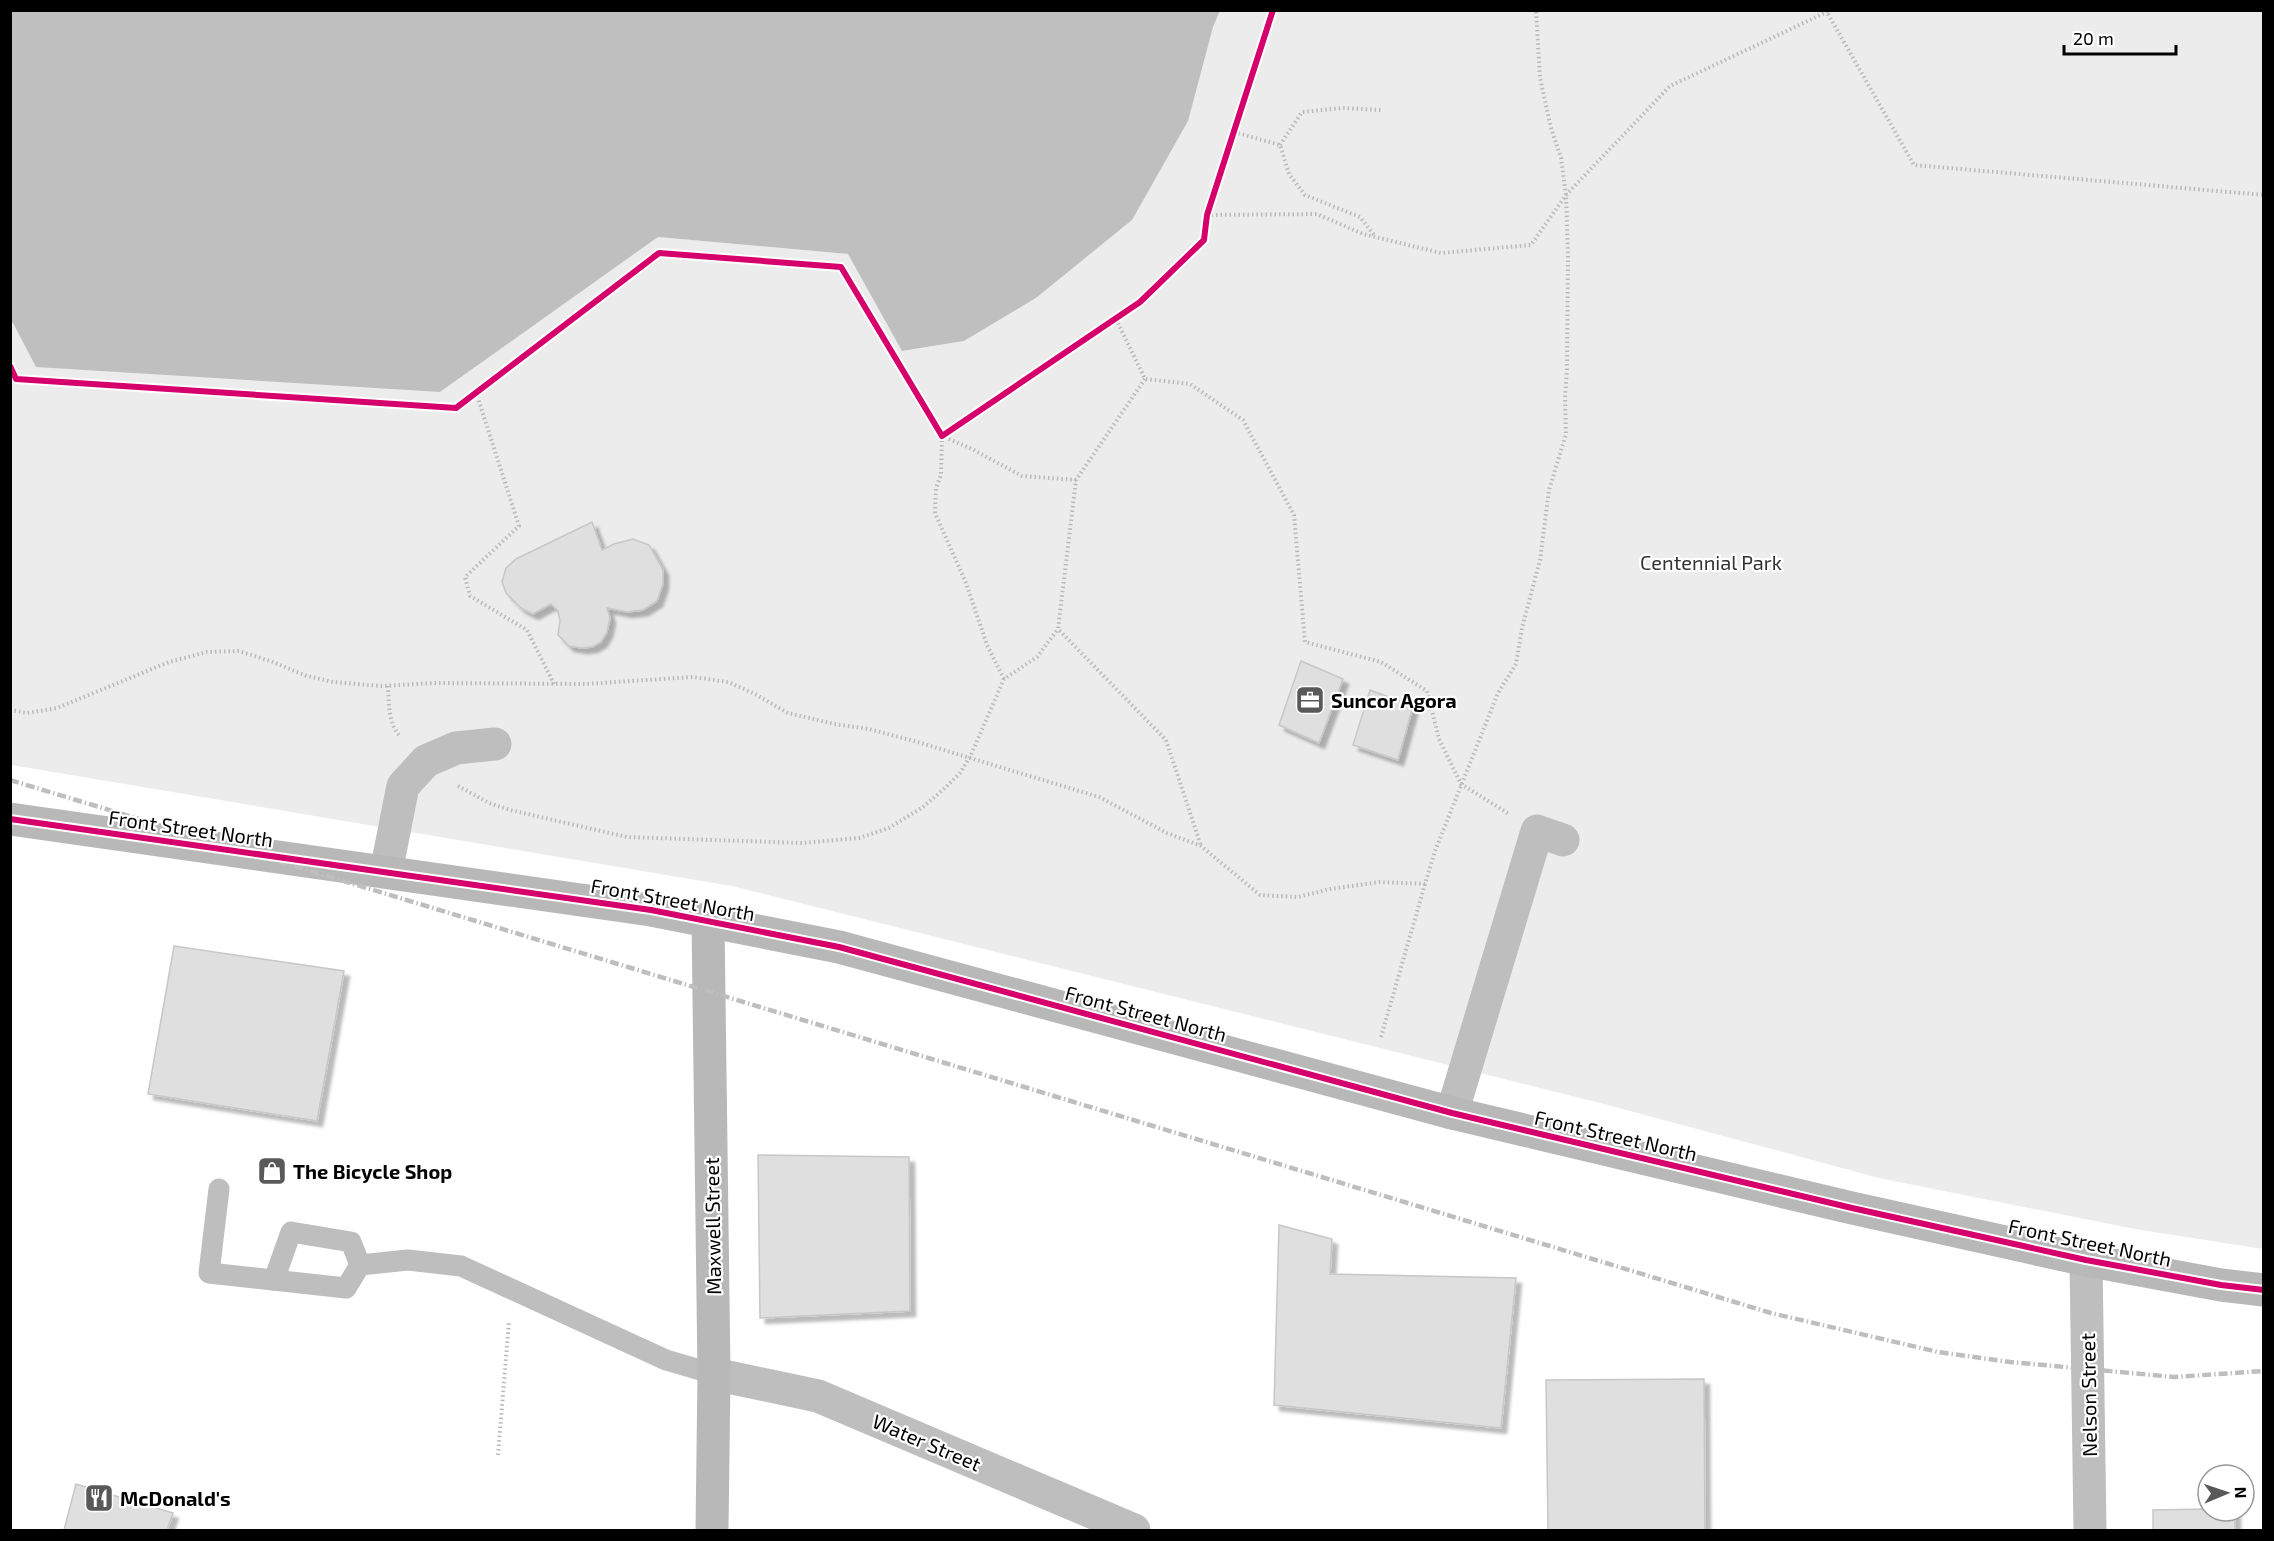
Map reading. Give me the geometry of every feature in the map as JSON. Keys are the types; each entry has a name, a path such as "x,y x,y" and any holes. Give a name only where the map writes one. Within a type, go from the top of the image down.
{"main road":[{"name":"Front Street North","path":"10,819 651,910 839,947 1452,1113 1852,1208 2086,1260 2221,1286 2264,1290"},
{"name":"Maxwell Street","path":"708,921 714,1374 712,1530"}],"street":[{"path":"386,872 404,786 426,761 456,748 495,744"},
{"path":"1452,1113 1517,944 1550,836"},
{"name":"Nelson Street","path":"2086,1260 2090,1530"},
{"name":"Water Street","path":"714,1374 818,1396 1134,1530"}],"lane":[{"path":"219,1189 209,1273 346,1288 360,1265"},
{"path":"274,1280 291,1232 351,1242 360,1265"},
{"path":"360,1265 408,1260 461,1266 666,1360 714,1374"}],"path":[{"path":"942,436 1140,302 1204,240 1207,214 1273,10"},
{"path":"1381,1037 1435,851 1498,693 1516,664 1522,628 1540,560 1549,490 1566,434 1568,255 1566,195 1561,158 1551,128 1540,78 1536,10"},
{"path":"1207,214 1317,214 1363,234 1440,253 1531,245 1566,195 1670,86 1830,12 1914,165 2264,195"},
{"path":"1280,145 1302,112 1343,108 1381,110"},
{"path":"1234,132 1280,145"},
{"path":"1280,145 1289,174 1305,195 1360,217 1375,237"},
{"path":"10,366 16,379 456,408 659,253 841,267 942,436 941,475 936,488 935,513 966,583 987,645 1004,679"},
{"path":"1116,318 1144,379"},
{"path":"1144,379 1190,384 1243,420 1294,515 1305,642 1381,662 1426,690 1439,739 1461,784 1550,836"},
{"path":"388,686 389,709 395,731 447,780 489,803 578,827 649,839 802,843 859,838 888,828 931,801 960,773 970,757 1004,679 1037,657 1058,629 1076,480 1144,379"},
{"path":"476,392 519,526 465,577 470,596 527,630 554,684"},
{"path":"942,436 1022,476 1076,480"},
{"path":"1058,629 1166,740 1201,846"},
{"path":"10,710 27,713 57,708 169,662 207,652 239,651 307,676 333,682 388,686 434,683 586,684 693,677 728,682 788,713 834,724 869,729 1099,797 1167,833 1201,846 1260,895 1299,897 1330,889 1380,882 1425,884"},
{"path":"498,1455 506,1354"}],"green space":[{"name":"Centennial Park","path":"1220,11 2263,11 2263,1249 2135,1229 1879,1178 1604,1104 732,886 11,765 10,323 440,392 658,237 849,254 903,351 964,341 1036,298 1132,220"}],"shaded area":[{"path":"11,10 1220,11 1213,27 1188,121 1132,220 1036,298 964,341 902,351 848,254 658,237 440,392 36,367 11,323"}],"building":[{"path":"592,522 602,550 633,539 649,545 663,570 663,584 657,601 643,610 627,612 607,608 610,618 607,632 601,642 592,647 582,648 569,646 558,635 560,621 558,611 551,604 533,614 521,608 506,593 502,582 506,568 516,559"},
{"path":"1301,661 1343,679 1319,743 1279,725"},
{"path":"1370,690 1413,706 1398,760 1353,745"},
{"path":"174,946 344,971 317,1121 148,1094"},
{"path":"758,1155 909,1157 910,1311 760,1318"},
{"path":"1279,1225 1332,1239 1330,1274 1516,1278 1501,1428 1274,1405"},
{"path":"1704,1379 1705,1530 1548,1530 1546,1380"},
{"name":"McDonald's","path":"76,1484 173,1513 167,1530 64,1530"},
{"path":"2196,1509 2196,1523 2235,1523 2235,1530 2153,1530 2153,1510"}],"railway":[{"path":"10,780 1771,1313 1938,1352 2010,1362 2174,1377 2264,1371"}],"cycle path":[{"path":"10,366 16,379 456,408 659,253 841,267 942,436 1140,302 1204,240 1207,215 1273,10"},
{"path":"10,819 651,910 839,947 1452,1113 1852,1208 2086,1260 2221,1285 2264,1290"}],"place":[{"name":"Suncor Agora","path":"1310,700"},
{"name":"The Bicycle Shop","path":"272,1171"},
{"name":"McDonald's","path":"99,1498"}]}
